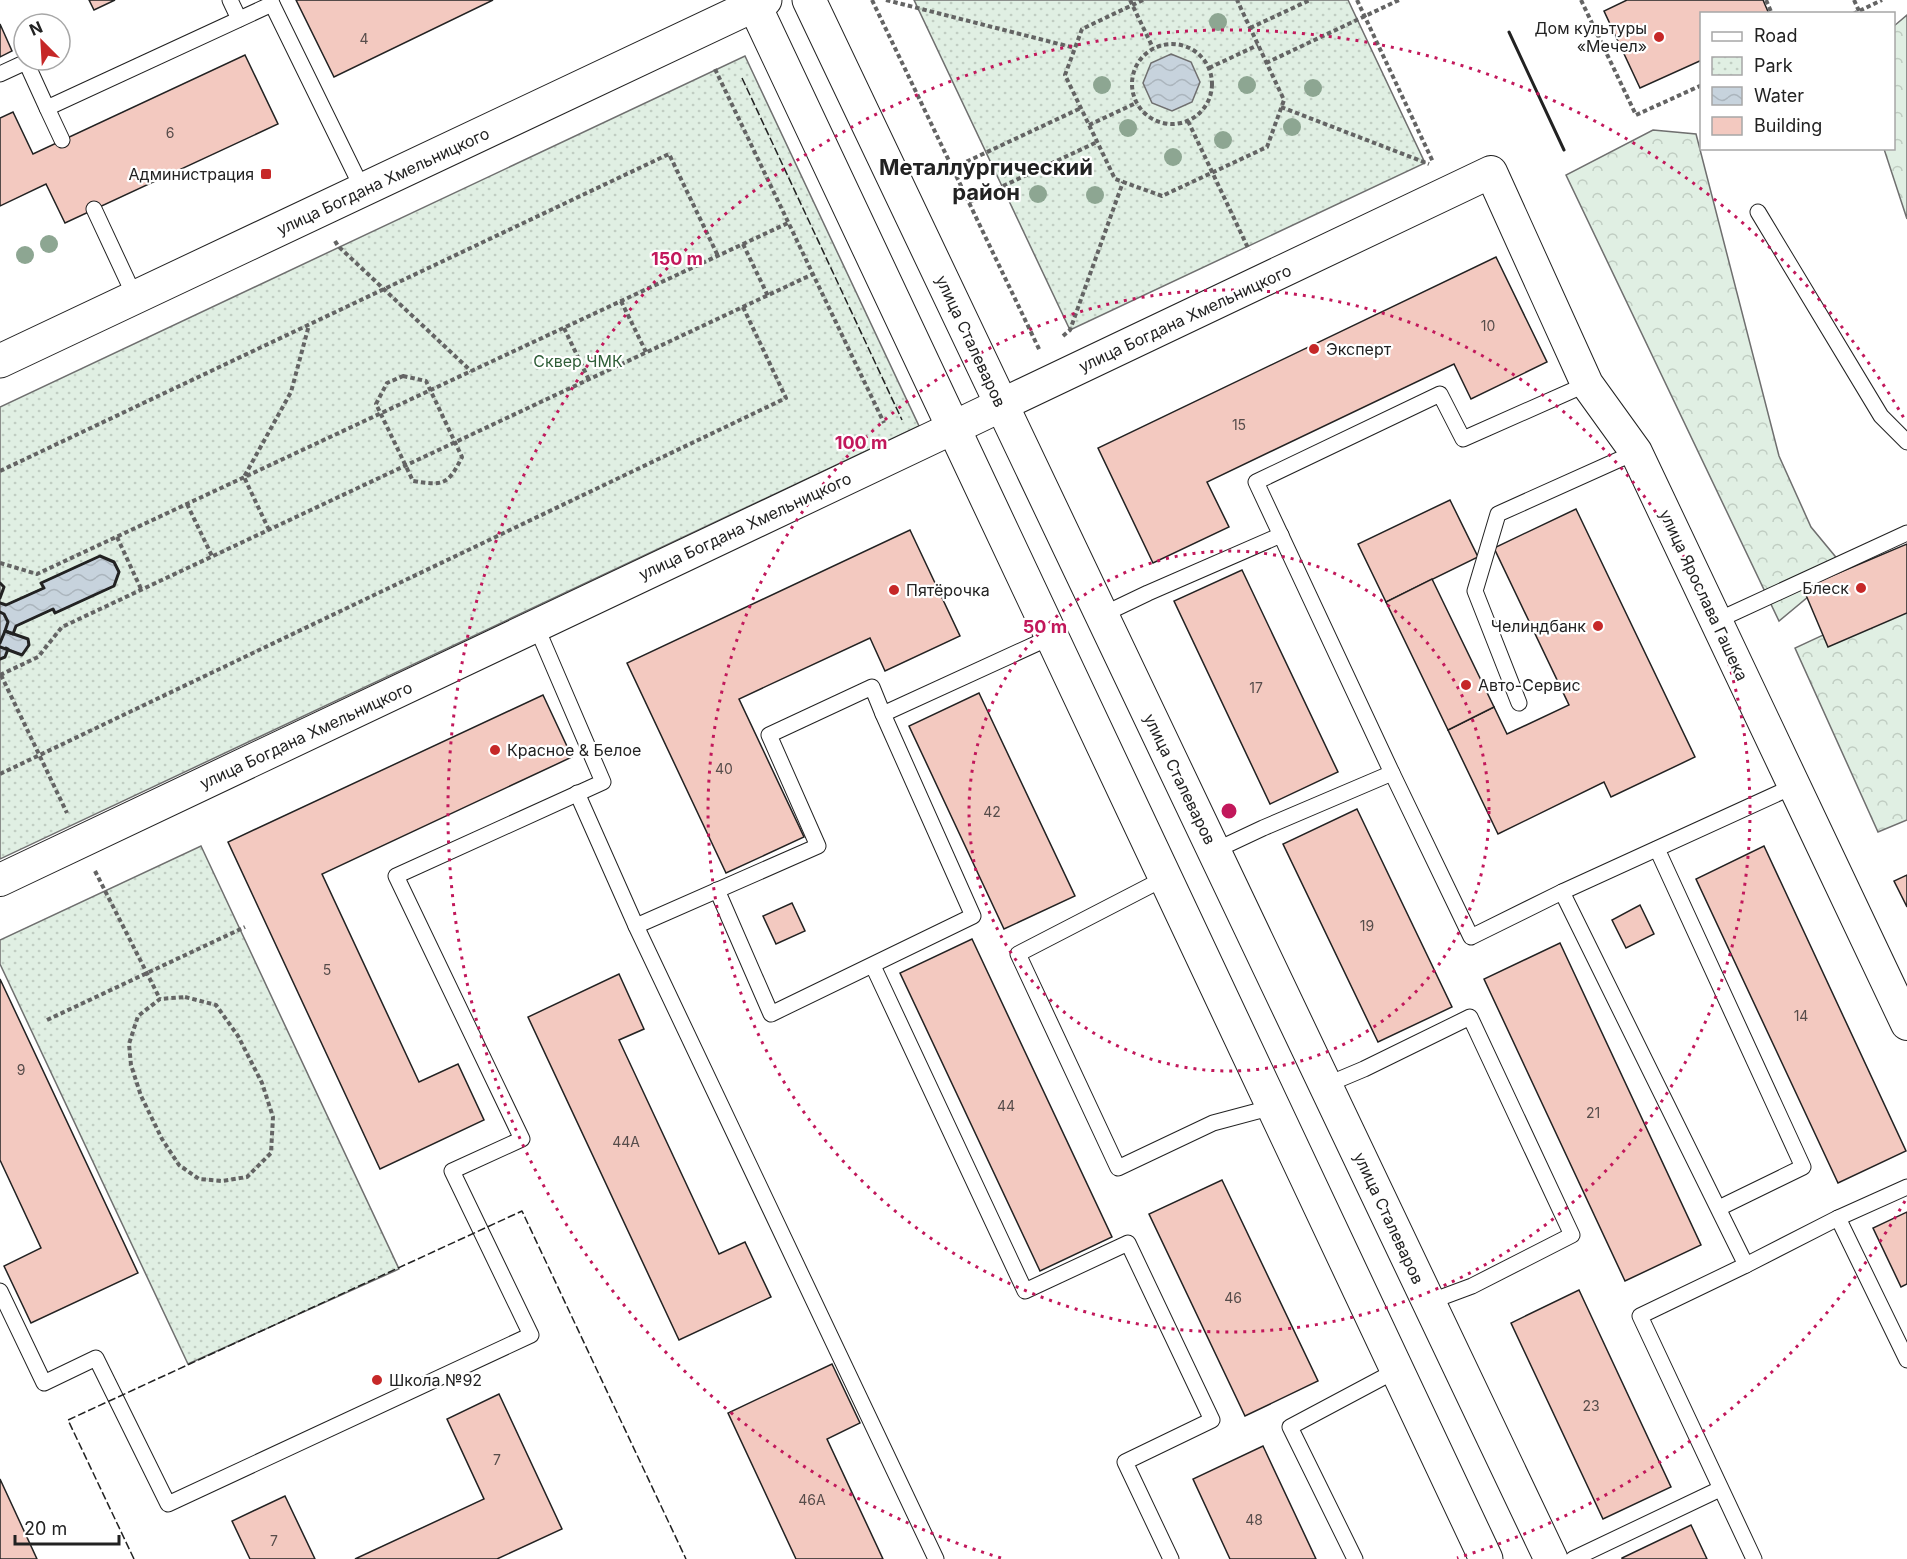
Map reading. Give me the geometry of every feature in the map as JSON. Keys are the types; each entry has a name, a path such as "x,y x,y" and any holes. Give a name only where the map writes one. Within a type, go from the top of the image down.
{"main road":[{"name":"улица Сталеваров","path":"809,0 1551,1559"},
{"name":"улица Богдана Хмельницкого","path":"0,361 757,2"},
{"path":"757,2 953,428 1486,1559"},
{"name":"улица Богдана Хмельницкого","path":"953,428 1001,405"}],"street":[{"name":"улица Богдана Хмельницкого","path":"1001,405 1491,172"},
{"name":"улица Ярослава Гашека","path":"1491,172 1587,384 1636,452 1907,1024"},
{"name":"улица Богдана Хмельницкого","path":"0,880 953,428"}],"lane":[{"path":"230,0 239,19"},
{"path":"47,108 271,2 363,190"},
{"path":"0,74 26,62 63,141"},
{"path":"94,209 135,297"},
{"path":"1758,212 1881,416 1907,442"},
{"path":"1587,384 1463,439 1440,394 1256,482 1471,937 1562,892 1794,786"},
{"path":"1519,703 1474,591 1498,514 1636,452"},
{"path":"1716,621 1907,532"},
{"path":"1102,615 1281,535"},
{"path":"0,1291 44,1383 96,1358 168,1504 531,1335 452,1171 522,1139 396,876 603,782 536,626"},
{"path":"883,714 1052,637"},
{"path":"636,927 717,890 818,846 769,735 872,687 974,916 771,1014 717,890"},
{"path":"1214,851 1392,773"},
{"path":"577,793 636,927 936,1559"},
{"path":"1657,849 1803,1167 1719,1208"},
{"path":"1165,878 1018,954 1118,1168 1213,1123 1273,1107"},
{"path":"1562,892 1746,1265"},
{"path":"873,966 1025,1291 1128,1243 1212,1420 1125,1462 1171,1559"},
{"path":"1326,1085 1470,1017 1572,1235 1472,1287 1429,1302"},
{"path":"1754,1559 1640,1316 1838,1218 1907,1187"},
{"path":"1838,1218 1907,1360"},
{"path":"1355,1559 1290,1426 1397,1370"},
{"path":"1573,1559 1720,1489"}],"path":[{"path":"872,0 1041,353 1050,348"},
{"path":"886,0 1075,48"},
{"path":"1143,0 1131,2 1082,28 1065,75 1115,179 1162,196 1267,147 1284,100 1237,0"},
{"path":"1250,28 1310,0"},
{"path":"1357,0 1435,166"},
{"path":"1266,63 1399,0"},
{"path":"1581,0 1636,115 1700,84"},
{"path":"1854,0 1859,11 1882,0"},
{"path":"1131,2 1153,48"},
{"path":"1175,43 1196,51 1209,68 1212,89 1204,108 1188,121 1168,124 1149,117 1136,103 1131,82 1137,62 1153,48 1175,43"},
{"path":"1209,68 1258,45"},
{"path":"715,69 899,453"},
{"path":"1089,125 1136,103"},
{"path":"1281,107 1435,166"},
{"path":"953,168 1081,108"},
{"path":"1188,121 1264,280"},
{"path":"969,202 1097,142"},
{"path":"0,471 669,154 718,256"},
{"path":"1425,171 1435,166"},
{"path":"1055,342 1070,330 1124,182"},
{"path":"320,211 338,246 471,371"},
{"path":"0,563 37,574 789,223"},
{"path":"743,244 768,296"},
{"path":"15,702 1,675 38,657 62,627 813,274"},
{"path":"621,301 646,352"},
{"path":"0,774 786,398 743,307"},
{"path":"244,477 291,392 309,324"},
{"path":"564,328 589,380"},
{"path":"1062,343 1072,338"},
{"path":"403,376 426,381 462,457 452,477 435,485 413,481 381,414 376,404 387,383 403,376"},
{"path":"244,477 269,530"},
{"path":"187,504 212,556"},
{"path":"117,537 141,589"},
{"path":"47,1020 245,927"},
{"path":"184,998 216,1005 238,1036 262,1083 273,1117 272,1153 247,1177 222,1181 199,1179 179,1165 162,1139 141,1096 131,1065 129,1044 138,1016 160,999 184,998"}],"green space":[{"path":"914,0 1348,0 1425,163 1070,330"},
{"path":"1907,15 1907,219 1884,150 1895,150 1895,25"},
{"name":"Сквер ЧМК","path":"745,56 919,426 0,859 0,407"},
{"path":"1653,130 1696,134 1779,456 1811,527 1844,567 1779,621 1566,175"},
{"path":"1907,596 1907,820 1878,832 1795,648"},
{"path":"201,846 399,1269 188,1364 0,964 0,940"}],"water":[{"path":"1171,54 1191,62 1200,82 1192,102 1172,111 1152,103 1143,83 1151,63"},
{"path":"100,556 114,562 119,572 114,586 55,613 53,609 16,626 13,634 28,639 27,647 22,655 8,649 5,657 0,659 0,603 6,605 43,588 41,583"}],"building":[{"path":"89,0 115,0 94,10"},
{"path":"296,0 493,0 334,77"},
{"name":"Дом культуры «Мечел»","path":"1627,0 1763,0 1768,12 1700,12 1700,61 1640,88 1604,11"},
{"path":"0,24 12,51 0,57"},
{"path":"245,55 278,124 65,223 46,184 0,206 0,118 13,112 33,154"},
{"path":"1496,257 1547,362 1471,399 1454,364 1207,482 1229,527 1153,563 1098,448"},
{"path":"1450,500 1478,557 1386,602 1358,544"},
{"path":"1576,509 1695,757 1611,797 1604,782 1498,834 1448,730 1494,707 1507,734 1569,705 1494,548"},
{"path":"910,530 960,636 885,671 870,638 739,699 804,837 726,873 627,663"},
{"path":"1907,544 1907,613 1828,647 1803,588"},
{"path":"1242,570 1338,772 1270,804 1174,601"},
{"path":"1432,579 1494,707 1448,730 1386,602"},
{"path":"979,693 1075,896 1004,929 909,726"},
{"path":"543,695 572,757 322,874 419,1082 458,1064 484,1120 380,1169 228,842"},
{"path":"1357,809 1452,1007 1378,1042 1283,844"},
{"path":"1764,846 1906,1151 1838,1183 1696,879"},
{"path":"1907,875 1907,907 1894,881"},
{"path":"792,903 805,931 776,944 763,916"},
{"path":"1640,905 1654,934 1626,948 1612,920"},
{"path":"972,939 1112,1237 1040,1271 900,973"},
{"path":"1560,943 1701,1245 1625,1281 1484,979"},
{"path":"619,974 644,1029 619,1040 719,1254 745,1242 771,1297 679,1340 528,1017"},
{"path":"0,979 138,1273 31,1323 4,1266 41,1248 0,1160"},
{"path":"1222,1180 1318,1381 1245,1416 1149,1214"},
{"path":"1907,1212 1907,1284 1901,1287 1873,1228"},
{"path":"1579,1290 1671,1487 1603,1519 1511,1323"},
{"path":"832,1364 860,1423 827,1439 883,1559 796,1559 728,1413"},
{"path":"499,1394 562,1529 497,1559 355,1559 484,1499 447,1419"},
{"path":"1263,1446 1316,1559 1230,1559 1193,1479"},
{"path":"0,1479 37,1559 0,1559"},
{"path":"285,1496 315,1559 250,1559 232,1521"},
{"path":"1691,1525 1707,1559 1622,1559 1622,1558"}],"fence":[{"path":"742,78 902,420"},
{"path":"134,1559 68,1420 522,1211 686,1559"}],"wall":[{"path":"1509,32 1564,150"},
{"path":"0,603 6,605 44,588 41,583 100,556 114,562 119,572 114,586 55,613 53,609 16,626 13,634 5,631 8,622 4,614 0,612"},
{"path":"0,583 4,587 0,598"},
{"path":"0,643 5,631 28,639 29,645 22,655 0,647"},
{"path":"0,659 5,657 8,649 6,648"}],"place":[{"name":"Дом культуры «Мечел»","path":"1659,37"},
{"name":"Администрация","path":"266,174"},
{"name":"Эксперт","path":"1314,349"},
{"name":"Блеск","path":"1861,588"},
{"name":"Пятёрочка","path":"894,590"},
{"name":"Челиндбанк","path":"1598,626"},
{"name":"Авто-Сервис","path":"1466,685"},
{"name":"Красное & Белое","path":"495,750"},
{"name":"Школа №92","path":"377,1380"}],"district":[{"name":"Металлургический район","path":"986,180"}]}
